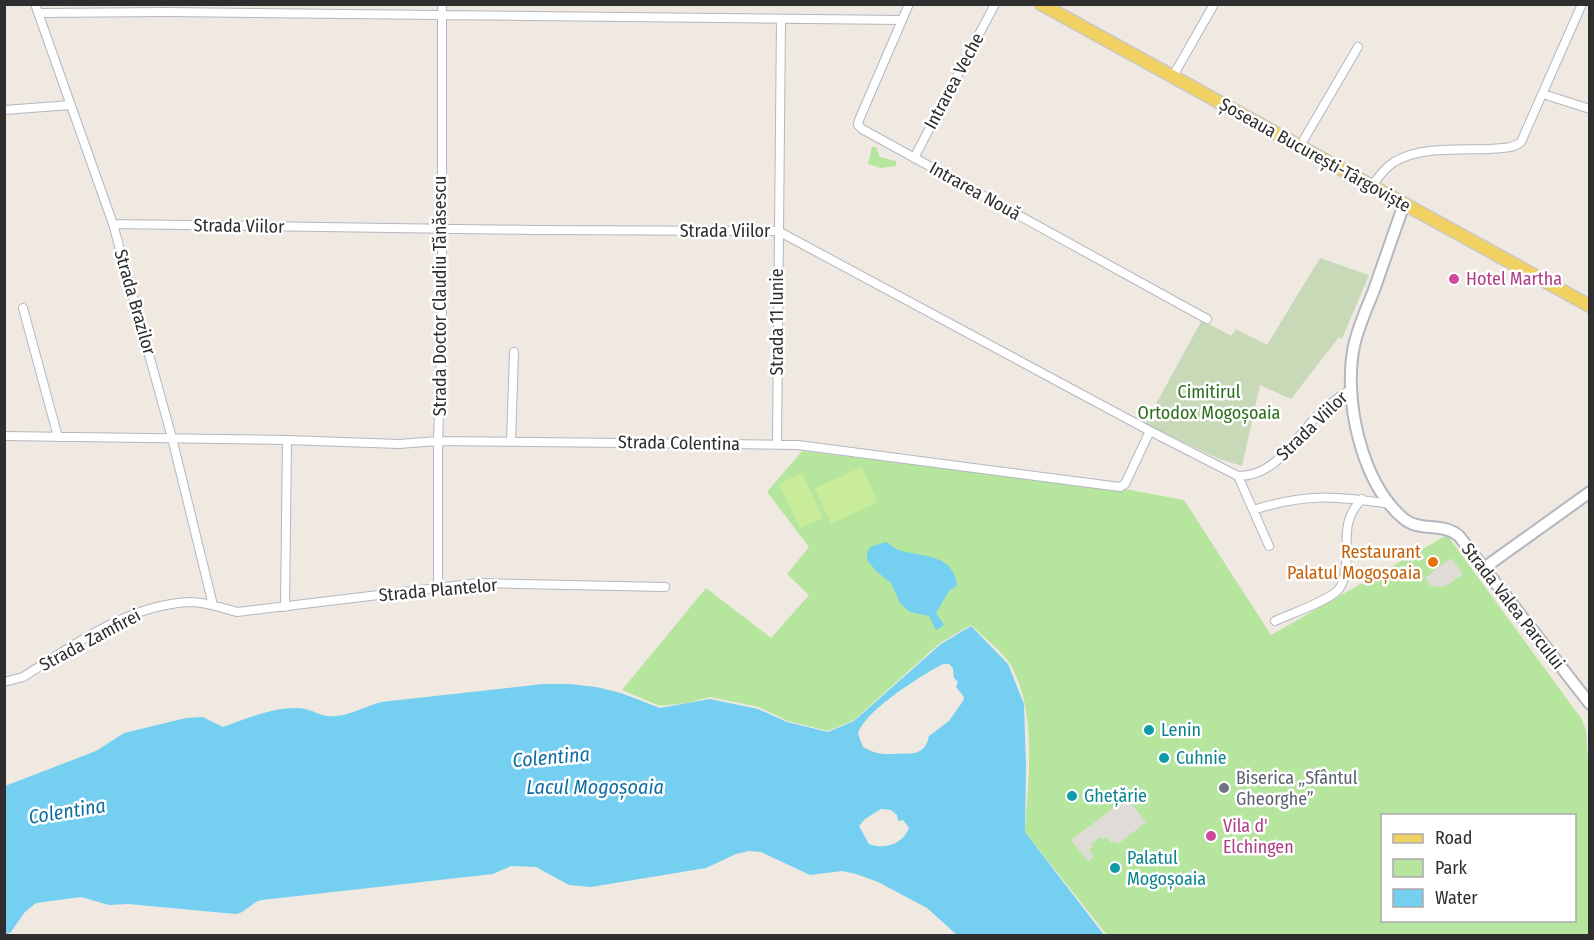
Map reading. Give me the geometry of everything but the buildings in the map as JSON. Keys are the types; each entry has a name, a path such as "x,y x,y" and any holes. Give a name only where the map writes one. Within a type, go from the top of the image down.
{"main road":[{"name":"Șoseaua București-Târgoviște","path":"1041,4 1590,306"}],"street":[{"name":"Strada Brazilor","path":"35,4 113,224 172,438 213,605"},
{"name":"Strada Doctor Claudiu Tănăsescu","path":"438,588 438,441 442,328 442,4"},
{"name":"Intrarea Nouă","path":"909,4 858,125 1207,319"},
{"name":"Intrarea Veche","path":"914,158 995,4"},
{"path":"1372,186 1387,167 1413,155 1514,147 1523,138 1582,4"},
{"path":"1173,76 1213,6"},
{"path":"38,14 155,12 902,20"},
{"name":"Strada 11 Iunie","path":"777,444 781,19"},
{"path":"1300,146 1358,46"},
{"path":"1543,94 1590,109"},
{"path":"4,110 71,105"},
{"name":"Strada Valea Parcului","path":"1404,204 1354,345 1351,389 1366,463 1376,483 1401,517 1412,524 1454,532 1590,704"},
{"name":"Strada Viilor","path":"113,224 778,231 1238,476 1253,475 1278,460 1317,416 1351,389"},
{"path":"23,309 58,438"},
{"path":"511,442 514,352"},
{"name":"Strada Colentina","path":"4,436 399,444 438,441 777,444 1120,487 1125,484 1150,431"},
{"path":"285,607 287,440"},
{"path":"1238,476 1269,546"},
{"path":"1484,568 1590,492"},
{"path":"1253,510 1304,497 1320,496 1391,504"},
{"path":"1275,621 1333,594 1342,585 1347,561 1346,538 1349,515 1362,499"},
{"name":"Strada Plantelor","path":"213,605 237,612 478,584 665,587"},
{"name":"Strada Zamfirei","path":"4,682 23,677 125,617 169,605 192,602 213,605"}],"green space":[{"path":"872,147 876,147 880,157 896,161 896,166 881,168 868,164"},
{"name":"Cimitirul Ortodox Mogoșoaia","path":"1320,258 1369,275 1342,339 1339,337 1291,399 1260,385 1242,466 1219,459 1145,424 1202,320 1231,336 1236,329 1267,345"},
{"path":"802,451 1130,490 1184,500 1271,635 1447,535 1581,718 1586,730 1590,800 1589,935 1107,935 1025,832 1029,746 1025,703 1010,664 971,625 940,643 854,720 828,731 788,721 759,707 710,697 687,703 660,706 622,690 706,588 771,638 809,595 787,574 809,547 767,492"},
{"path":"862,467 878,502 831,524 815,488"},
{"path":"802,473 823,518 800,528 779,484"}],"shaded area":[{"path":"1451,558 1463,574 1444,587 1431,586 1425,578"},
{"path":"1127,798 1146,822 1118,844 1115,841 1111,843 1106,837 1102,840 1100,837 1091,844 1093,847 1089,850 1094,857 1088,861 1071,840"}],"water":[{"path":"886,542 896,549 937,559 951,568 957,586 949,591 936,613 944,625 936,630 929,616 910,612 900,603 891,583 867,560 870,547"},
{"name":"Lacul Mogoșoaia","path":"971,626 1008,664 1024,704 1025,832 1104,935 957,935 927,908 878,882 842,871 810,875 761,852 749,851 736,854 706,868 591,887 569,885 536,867 511,866 493,874 262,900 235,914 128,904 109,905 81,897 36,903 24,913 11,932 5,935 5,786 96,751 124,733 186,718 203,717 223,727 259,714 286,708 299,708 334,716 348,714 381,702 543,684 596,687 621,693 660,708 710,699 758,709 787,722 828,732 854,721 941,644","holes":["943,664 949,664 953,668 954,678 958,682 956,687 964,697 949,721 929,736 924,748 906,754 882,754 863,747 858,734 871,715 895,694","881,809 891,810 897,815 898,821 903,820 909,828 898,842 887,846 869,844 859,826 865,819"]}],"place":[{"name":"Hotel Martha","path":"1454,279"},
{"name":"Restaurant Palatul Mogoșoaia","path":"1433,562"},
{"name":"Lenin","path":"1149,730"},
{"name":"Cuhnie","path":"1164,758"},
{"name":"Biserica „Sfântul Gheorghe”","path":"1224,788"},
{"name":"Ghețărie","path":"1072,796"},
{"name":"Vila d' Elchingen","path":"1211,836"},
{"name":"Palatul Mogoșoaia","path":"1115,868"}],"water label":[{"name":"Colentina","path":"551,757"},
{"name":"Colentina","path":"67,811"}]}
